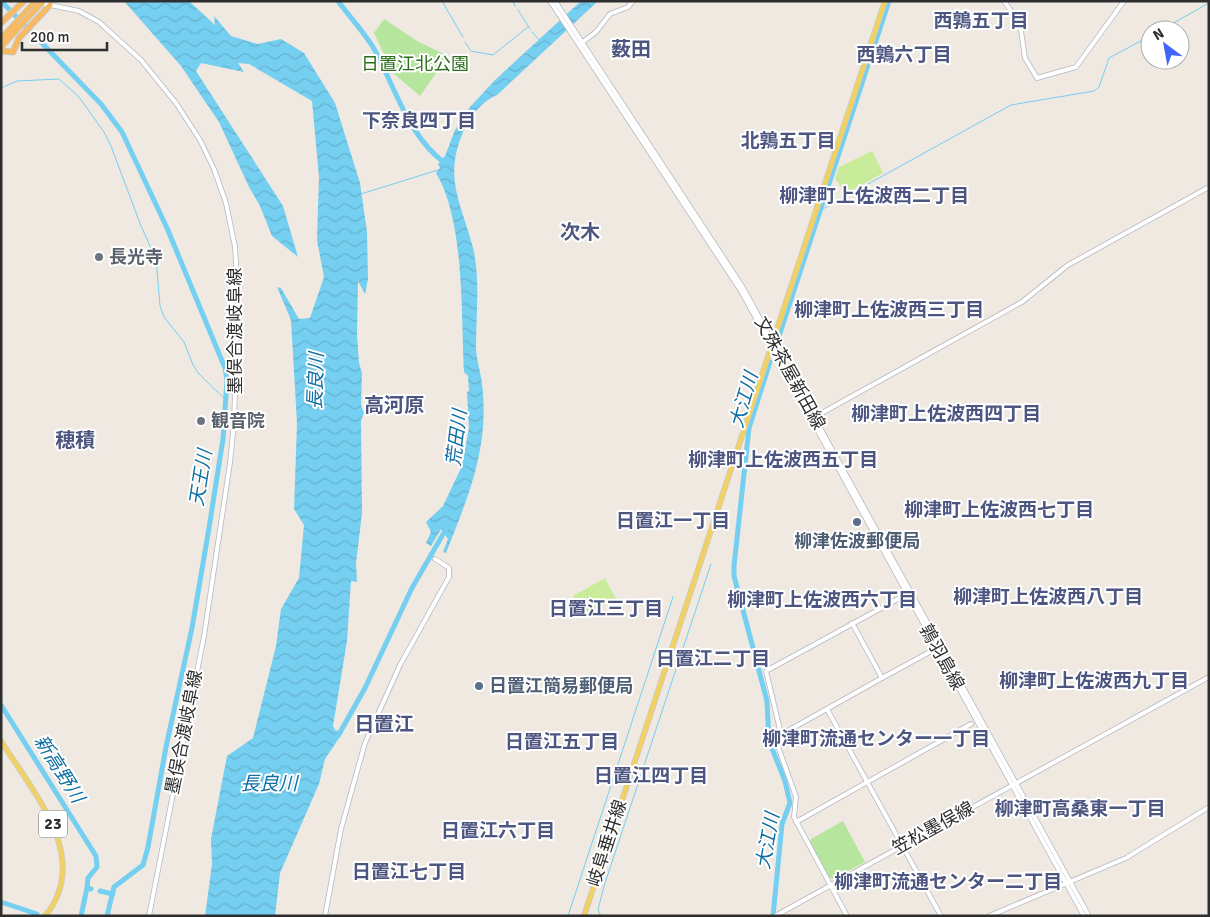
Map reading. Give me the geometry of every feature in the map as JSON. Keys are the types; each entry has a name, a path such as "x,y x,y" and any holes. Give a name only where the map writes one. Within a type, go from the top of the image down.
{"highway":[{"path":"1,23 24,1"},
{"path":"1,39 17,24 36,1"},
{"path":"1,35 46,3"},
{"path":"1,52 13,52 18,40 31,26 46,3"},
{"path":"8,52 5,47 17,24"},
{"path":"1,46 11,36"}],"main road":[{"name":"文殊茶屋新田線","path":"550,1 558,10 732,277 772,343"},
{"name":"文殊茶屋新田線","path":"555,1 558,10"},
{"path":"580,44 596,32 610,14 628,7 633,1"},
{"name":"岐阜垂井線","path":"584,916 885,1"},
{"path":"1004,1 1020,24 1026,63 1037,78 1076,67 1124,1"},
{"name":"墨俣合渡岐阜線","path":"46,3 79,10 105,26 141,60 176,102 200,140 214,169 226,203 235,248 238,296 234,422 230,463 204,636 149,916"},
{"path":"813,418 1022,302 1068,265 1209,187"},
{"name":"鶉羽島線","path":"772,343 907,594 939,647"},
{"name":"文殊茶屋新田線","path":"813,418 1068,882 1089,916"},
{"path":"325,916 341,829 364,743 409,648 449,577 449,568 435,559"},
{"path":"781,734 765,674 766,671 907,594"},
{"path":"852,624 882,678"},
{"path":"847,916 796,822 793,814 796,797 775,741 776,736 939,647"},
{"name":"笠松墨俣線","path":"775,916 1209,676"},
{"path":"827,709 941,916"},
{"path":"796,822 971,724"},
{"name":"23","path":"1,741 50,818 60,840 64,867 60,889 45,916"},
{"path":"990,916 1134,854 1209,807"},
{"path":"1068,882 1084,916"}],"green space":[{"name":"日置江北公園","path":"384,19 417,41 448,56 420,96 393,73 374,33"},
{"path":"872,151 883,173 845,194 835,180 839,167"},
{"path":"605,578 616,599 589,613 578,606 573,596"},
{"path":"843,821 865,862 833,879 829,877 810,843 811,839"}],"water":[{"name":"長良川","path":"124,1 189,1 215,25 214,16 231,36 258,44 281,39 304,53 335,103 360,183 367,232 368,279 365,294 358,281 357,335 359,363 362,373 361,405 364,413 361,420 362,513 356,563 357,582 351,581 347,641 333,726 335,730 343,732 325,759 319,784 280,873 275,916 205,916 212,864 211,839 227,756 253,738 276,646 281,609 299,578 304,525 294,509 297,423 291,320 277,287 281,288 299,319 310,318 324,277 317,240 319,177 312,101 249,64 238,63 244,72 201,63 196,71 283,206 298,257 272,236 260,206 249,187 219,122 181,66"},
{"path":"581,1 598,1 497,95 488,100 474,113 468,122 457,150 454,171 457,195 476,264 476,352 484,407 483,429 475,471 446,553 443,552 448,539 441,529 431,546 426,543 431,532 426,522 443,506 462,466 469,428 467,392 469,391 468,376 464,372 457,242 445,193 436,173 440,168 438,164 445,156 455,130 470,107 495,80"}],"waterway":[{"name":"天王川","path":"1,1 101,104 122,132 167,228 225,368 227,380 223,439 209,528 192,628 166,747 148,847 143,865 114,887 107,916"},
{"path":"338,1 373,47 411,125 432,152 445,163"},
{"path":"442,1 463,37"},
{"path":"513,1 515,6"},
{"name":"大江川","path":"778,339 889,1"},
{"path":"1179,20 1209,3"},
{"path":"518,10 530,29"},
{"path":"465,42 471,51 493,55 528,27"},
{"path":"532,32 540,41"},
{"path":"821,210 1011,105 1094,91 1099,87 1109,58 1140,41"},
{"path":"1,88 17,81 59,79 79,97 104,132 111,146 141,226 156,259 160,306 164,317 184,342 193,365 199,374 226,400"},
{"path":"361,194 438,170"},
{"name":"大江川","path":"770,362 749,428 734,576 767,701 769,741 785,781 790,803 782,824 773,916"},
{"name":"荒田川","path":"338,736 365,688 412,588 446,529"},
{"path":"601,916 598,910 604,886 711,564"},
{"path":"568,916 673,597"},
{"name":"新高野川","path":"1,705 96,856 97,867 88,878 87,888 91,889"},
{"path":"81,916 87,888"},
{"path":"100,891 113,894"},
{"path":"1,902 37,914"}],"place":[{"name":"長光寺","path":"99,257"},
{"name":"観音院","path":"201,421"},
{"name":"柳津佐波郵便局","path":"857,522"},
{"name":"日置江簡易郵便局","path":"479,686"}],"district":[{"name":"西鶉五丁目","path":"981,21"},
{"name":"薮田","path":"631,49"},
{"name":"西鶉六丁目","path":"904,55"},
{"name":"下奈良四丁目","path":"419,121"},
{"name":"北鶉五丁目","path":"788,141"},
{"name":"柳津町上佐波西二丁目","path":"874,196"},
{"name":"次木","path":"580,232"},
{"name":"柳津町上佐波西三丁目","path":"889,310"},
{"name":"高河原","path":"394,405"},
{"name":"柳津町上佐波西四丁目","path":"946,414"},
{"name":"穂積","path":"75,440"},
{"name":"柳津町上佐波西五丁目","path":"783,460"},
{"name":"柳津町上佐波西七丁目","path":"999,510"},
{"name":"日置江一丁目","path":"673,521"},
{"name":"柳津町上佐波西八丁目","path":"1048,597"},
{"name":"柳津町上佐波西六丁目","path":"822,600"},
{"name":"日置江三丁目","path":"606,609"},
{"name":"日置江二丁目","path":"713,659"},
{"name":"柳津町上佐波西九丁目","path":"1094,681"},
{"name":"日置江","path":"384,724"},
{"name":"柳津町流通センター一丁目","path":"876,739"},
{"name":"日置江五丁目","path":"562,742"},
{"name":"日置江四丁目","path":"651,776"},
{"name":"柳津町高桑東一丁目","path":"1080,809"},
{"name":"日置江六丁目","path":"498,831"},
{"name":"日置江七丁目","path":"409,872"},
{"name":"柳津町流通センター二丁目","path":"948,882"}]}
